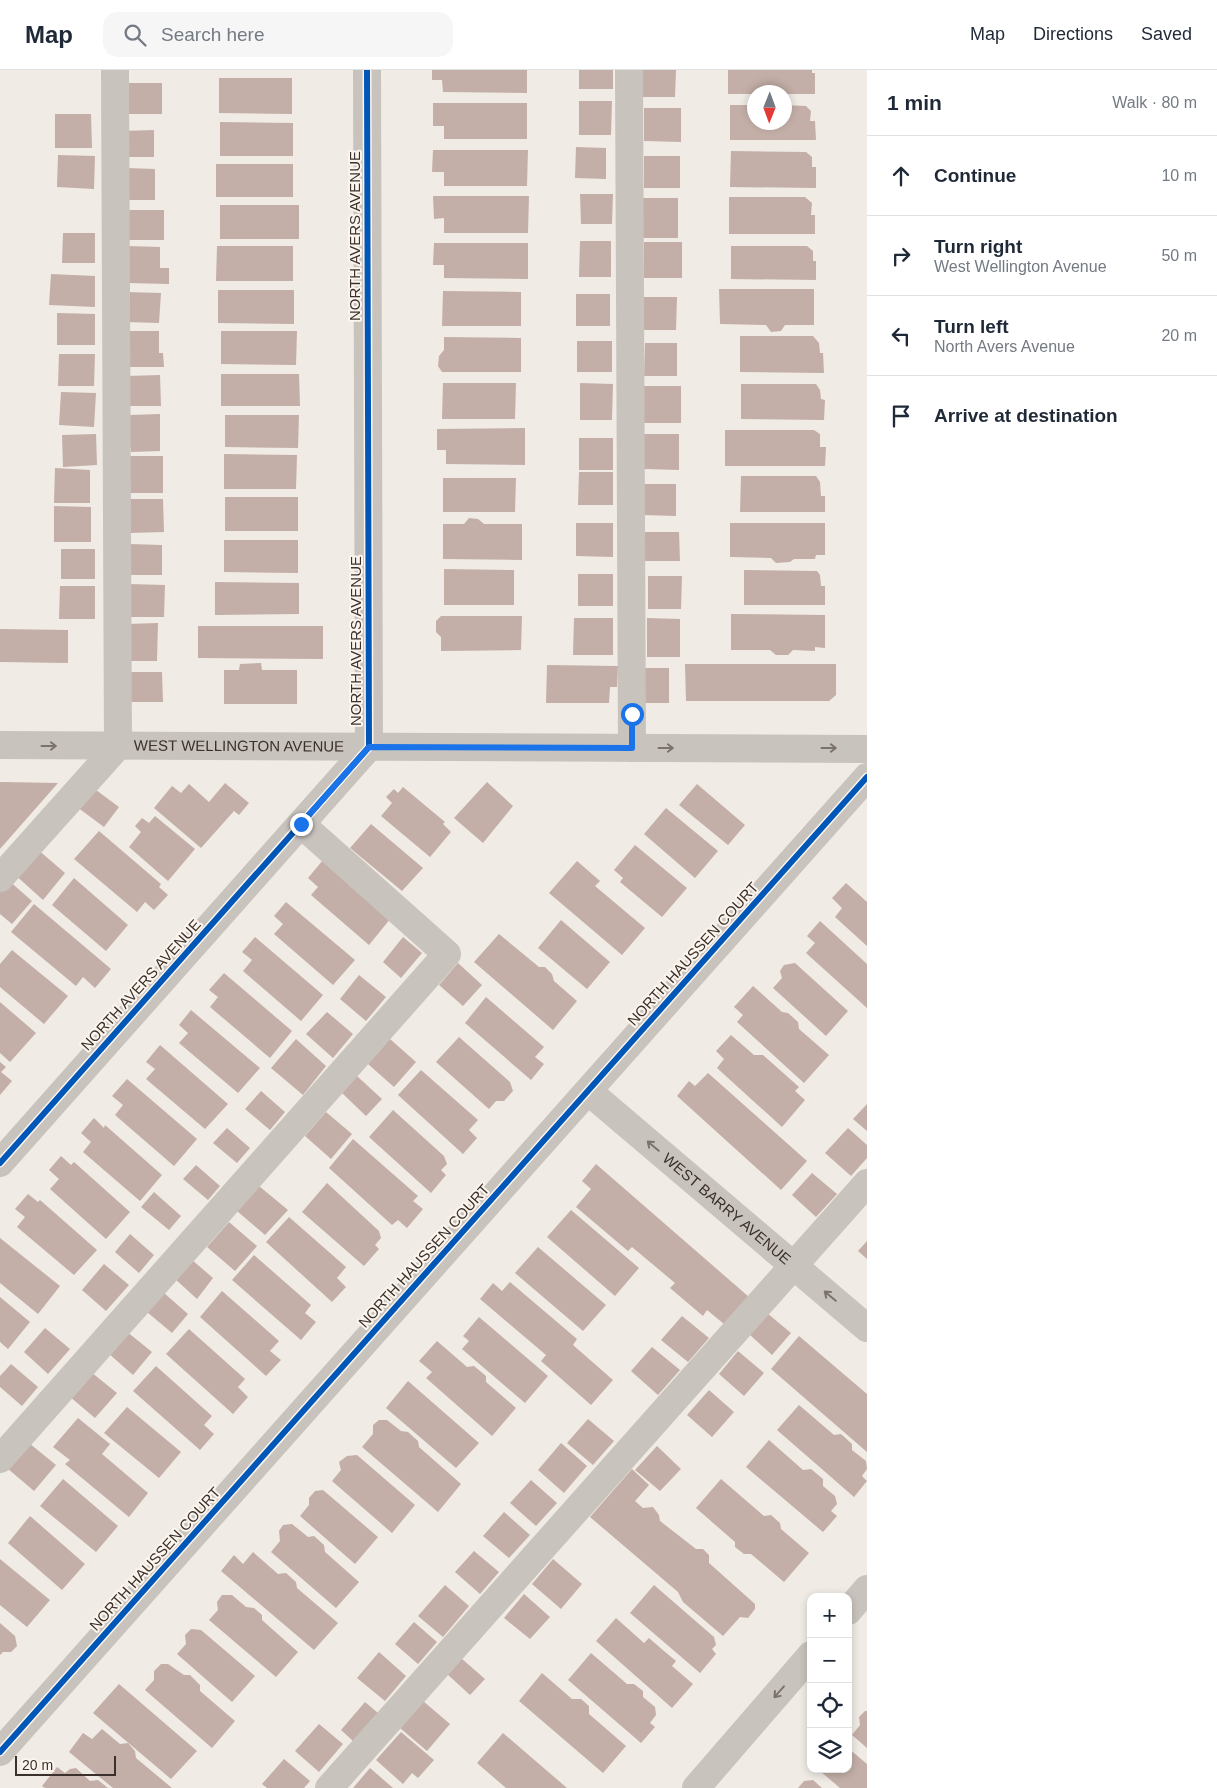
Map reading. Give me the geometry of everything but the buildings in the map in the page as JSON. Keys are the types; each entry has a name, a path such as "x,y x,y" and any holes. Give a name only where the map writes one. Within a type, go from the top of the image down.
{"street":[{"path":"0,878 118,746 115,70"},
{"name":"NORTH AVERS AVENUE","path":"0,1163 369,747 367,70"},
{"path":"629,70 632,748"},
{"name":"WEST WELLINGTON AVENUE","path":"0,745 867,749"},
{"name":"NORTH HAUSSEN COURT","path":"0,1752 867,777"},
{"path":"0,1459 447,954 301,824"},
{"name":"WEST BARRY AVENUE","path":"588,1091 867,1328"},
{"path":"329,1788 867,1183"},
{"path":"852,1606 867,1589"},
{"path":"696,1788 807,1660"}],"cycle path":[{"path":"0,1163 369,747 367,70"},
{"path":"0,1752 867,777"}],"route":[{"path":"301,824 369,747 632,748 632,714"}]}
